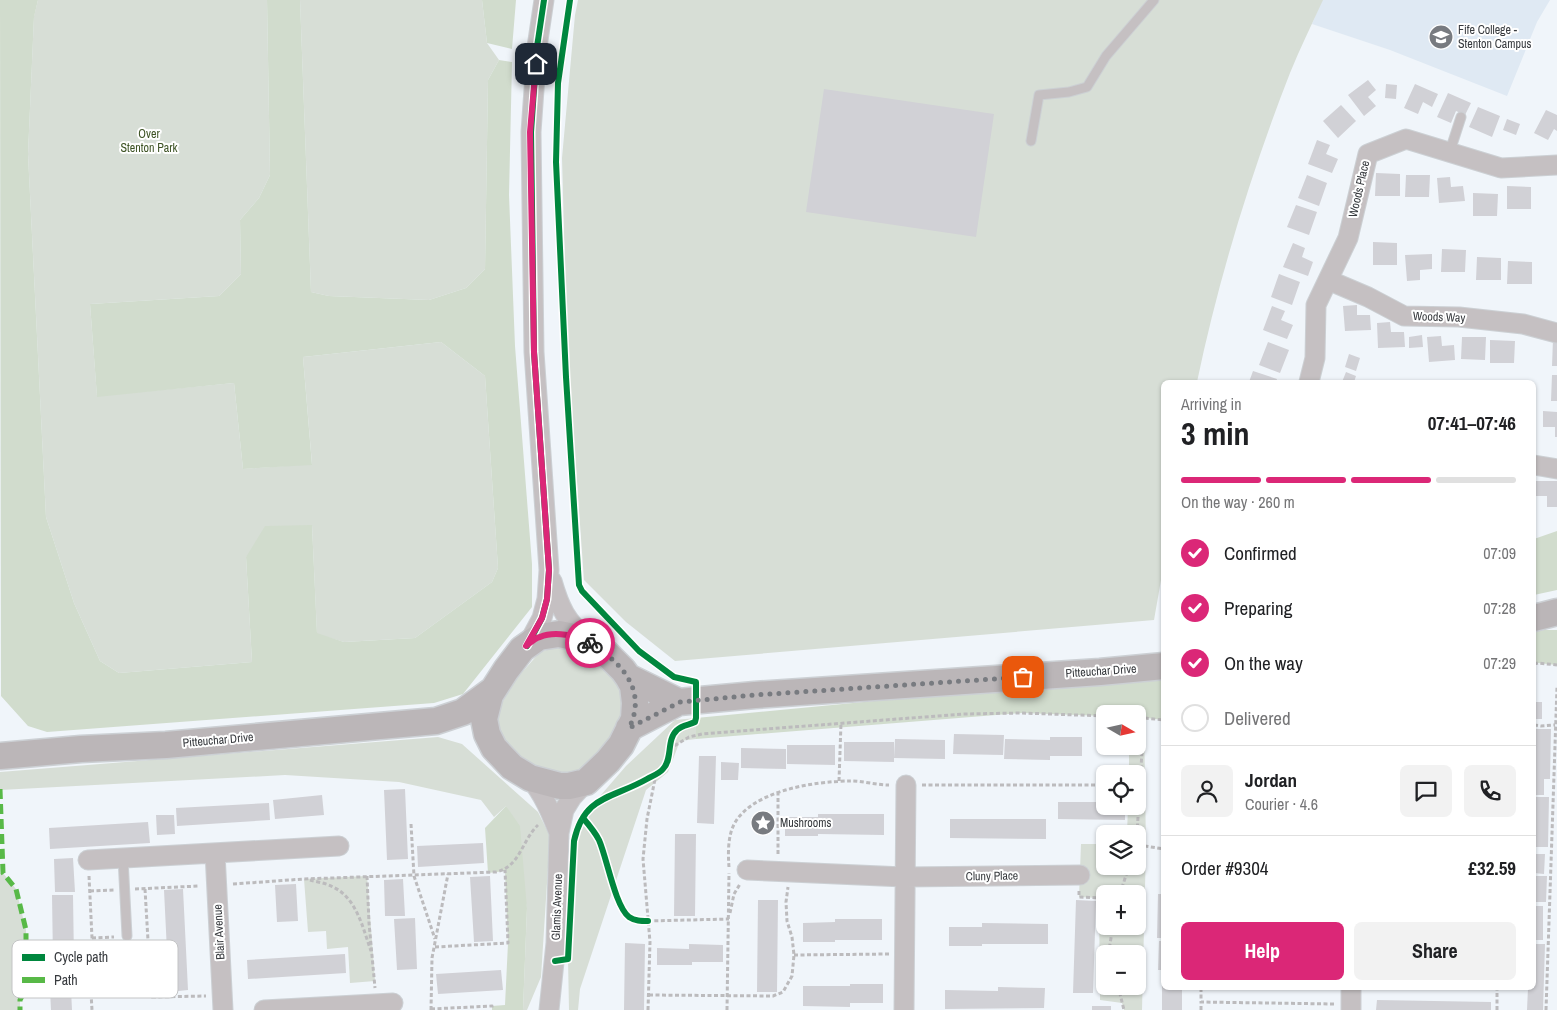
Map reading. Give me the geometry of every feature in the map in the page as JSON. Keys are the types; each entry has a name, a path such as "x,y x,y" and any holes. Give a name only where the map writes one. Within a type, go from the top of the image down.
{"street":[{"path":"526,646 542,618 547,599 549,570 534,352 530,132 537,47 544,0"},
{"name":"Woods Place","path":"1310,380 1315,358 1316,305 1348,238 1368,154 1406,139 1501,168 1557,165"},
{"name":"Woods Way","path":"1328,280 1368,297 1404,316 1459,317 1523,324 1557,333"},
{"path":"1536,465 1557,469"},
{"path":"549,570 562,609 571,624 588,641"},
{"path":"1536,617 1557,612"},
{"path":"559,634 584,639 606,653 624,670 633,686 634,719 621,745 608,761 586,782 560,786 530,778 512,767 494,748 486,734 484,719 490,695 506,670 526,646 539,637 559,634"},
{"name":"Pitteuchar Drive","path":"629,728 680,702 1161,666"},
{"path":"628,677 680,702"},
{"name":"Pitteuchar Drive","path":"0,756 81,749 166,745 436,721 463,712 493,690"},
{"name":"Pitteuchar Drive","path":"436,721 459,726 475,733 494,748"},
{"name":"Glamis Avenue","path":"530,778 542,792 559,833"},
{"name":"Glamis Avenue","path":"549,1010 556,943 559,833 564,810 572,797 586,782"},
{"path":"904,1010 906,785"},
{"path":"88,860 340,846"},
{"name":"Blair Avenue","path":"215,853 222,1003"},
{"name":"Cluny Place","path":"748,870 904,877 1080,875"},
{"path":"1345,1007 1350,990"},
{"path":"264,1010 394,1003"}],"lane":[{"path":"1031,141 1039,95 1069,92 1087,87 1106,56 1154,0"},
{"path":"1450,151 1461,117"},
{"path":"123,858 127,936"}],"path":[{"path":"1536,664 1557,665"},
{"path":"1546,1010 1557,687"},
{"path":"669,752 689,737 702,734 963,714 1022,713 1096,716"},
{"path":"1146,718 1161,720"},
{"path":"839,781 841,723"},
{"path":"1536,725 1555,725"},
{"path":"669,752 672,737"},
{"path":"648,778 663,770"},
{"path":"648,1010 650,942 644,852 647,819 656,774"},
{"path":"906,785 1096,785"},
{"path":"649,995 773,996 783,992 792,976 794,955 792,937 787,921 784,872 778,848 778,792"},
{"path":"588,810 581,820 599,839 624,910 628,916 638,921 729,920 734,894 748,870"},
{"path":"90,891 367,876 496,872 504,870 514,862 535,828 551,813"},
{"path":"411,824 414,876 436,941"},
{"path":"1146,846 1161,848"},
{"path":"88,860 92,940"},
{"path":"435,947 508,943 504,870"},
{"path":"448,874 431,977 431,1010 492,1006 492,1010"},
{"path":"367,876 374,1004"},
{"path":"304,879 336,888 348,898 363,926 373,959"},
{"path":"145,889 148,940"},
{"path":"794,955 904,953"},
{"path":"1201,990 1201,1010"},
{"path":"1497,990 1497,1010"},
{"path":"1120,995 1124,1010"},
{"path":"164,998 222,1003"},
{"path":"1201,1002 1345,1007"}],"shaded area":[{"name":"Fife College - Stenton Campus","path":"1322,0 1550,0 1537,22 1507,96 1390,50 1312,24"}],"green space":[{"path":"0,0 38,0 34,17 28,154 46,517 74,603 100,661 119,673 252,662 246,557 265,526 312,525 317,633 344,642 415,638 492,582 498,568 485,376 441,342 303,357 312,465 243,469 234,383 97,397 90,304 219,296 241,274 240,220 259,198 270,175 267,0 300,0 311,292 329,296 429,300 466,288 485,269 488,80 499,60 512,62 509,195 515,346 532,564 532,607 463,694 434,703 47,732 28,726 1,696"},
{"name":"Over Stenton Park","path":"38,0 267,0 270,175 259,198 240,220 241,274 219,296 90,304 97,396 234,383 243,469 312,464 303,357 441,342 485,376 498,568 492,582 415,638 344,642 317,634 312,525 246,557 252,662 119,673 100,661 74,603 46,517 28,154 34,16"},
{"path":"300,0 482,0 487,43 499,60 488,80 485,269 466,288 429,300 329,296 311,292"},
{"path":"482,0 516,0 512,49 487,43"},
{"path":"578,0 1323,0 1290,73 1249,187 1215,303 1197,380 1161,380 1161,580 1154,620 675,661 626,622 584,580 567,343 562,158"},
{"path":"1557,531 1557,590 1536,595 1536,538"},
{"path":"1557,630 1557,665 1536,664 1536,632"},
{"path":"561,646 575,647 591,656 609,672 624,691 620,729 597,757 581,770 562,775 532,767 510,750 493,727 503,701 518,677 539,653"},
{"path":"1161,676 1161,720 1146,718 1146,705 1096,705 1096,716 1022,713 696,739 696,718 957,693"},
{"path":"696,718 696,739 680,741 668,772 646,790 580,989 578,1010 569,1010 568,959 574,841 580,823 588,810 626,766 675,720"},
{"path":"438,737 462,744 538,812 550,836 541,977 527,1010 523,1010 527,908 506,806 494,817 481,800 399,782 285,775 0,790 0,772"},
{"path":"1129,755 1145,755 1145,765 1129,765"},
{"path":"506,806 520,826 527,908 523,1010 492,1010 492,1006 505,1005 508,943 505,871 488,873 485,828"},
{"path":"1128,815 1146,815 1146,825 1127,825"},
{"path":"1081,844 1096,844 1096,875 1145,875 1145,885 1096,885 1096,898 1079,897"},
{"path":"0,873 3,873 16,889 26,930 26,940 12,940 12,998 21,998 20,1010 0,1010"},
{"path":"367,876 375,981 350,983 348,947 327,949 326,931 308,932 304,879"},
{"path":"1099,935 1144,935 1144,945 1099,945"},
{"path":"1100,995 1142,995 1142,1010 1124,1010 1122,1003 1100,1000"}],"building":[{"path":"1368,80 1376,90 1368,97 1376,106 1364,116 1348,95"},
{"path":"1386,84 1397,85 1396,99 1385,98"},
{"path":"1415,84 1438,94 1432,107 1423,102 1418,114 1404,108"},
{"path":"824,89 994,114 976,237 806,212"},
{"path":"1448,93 1471,103 1465,115 1456,111 1451,123 1437,117"},
{"path":"1341,105 1356,121 1338,138 1323,121"},
{"path":"1478,107 1500,116 1492,137 1469,127"},
{"path":"1546,110 1557,115 1557,131 1554,129 1548,140 1534,133"},
{"path":"1507,119 1520,124 1516,135 1503,130"},
{"path":"1317,140 1330,145 1326,154 1338,159 1332,173 1308,164"},
{"path":"1376,173 1400,174 1400,196 1375,196"},
{"path":"1307,175 1327,183 1319,206 1298,198"},
{"path":"1406,175 1430,175 1429,197 1405,197"},
{"path":"1450,177 1451,187 1463,186 1465,201 1439,203 1437,178"},
{"path":"1507,186 1531,187 1531,209 1507,209"},
{"path":"1473,193 1498,194 1497,216 1473,216"},
{"path":"1296,205 1317,212 1309,235 1287,227"},
{"path":"1373,242 1397,243 1397,265 1373,265"},
{"path":"1293,243 1305,248 1302,257 1313,262 1308,276 1283,267"},
{"path":"1442,249 1466,250 1465,272 1441,272"},
{"path":"1432,254 1432,269 1420,270 1420,280 1407,281 1405,255"},
{"path":"1477,257 1501,258 1501,280 1476,280"},
{"path":"1508,261 1532,262 1532,284 1507,284"},
{"path":"1279,274 1300,282 1292,305 1271,297"},
{"path":"1357,305 1357,315 1370,315 1371,330 1345,331 1343,306"},
{"path":"1272,306 1285,311 1281,320 1293,325 1287,339 1263,330"},
{"path":"1390,322 1391,332 1404,332 1405,347 1378,348 1377,323"},
{"path":"1422,335 1423,347 1409,348 1409,337"},
{"path":"1441,336 1442,346 1454,345 1455,360 1429,362 1427,337"},
{"path":"1462,337 1486,337 1485,360 1461,359"},
{"path":"1553,339 1557,339 1557,366 1552,366"},
{"path":"1490,340 1515,341 1514,363 1490,363"},
{"path":"1268,342 1289,350 1280,373 1259,365"},
{"path":"1349,354 1360,358 1356,371 1345,367"},
{"path":"1253,371 1277,379 1277,380 1250,380"},
{"path":"1346,372 1356,376 1355,380 1343,380"},
{"path":"1552,375 1557,375 1557,401 1551,401"},
{"path":"1543,411 1557,412 1557,437 1555,437 1555,427 1543,427"},
{"path":"1536,481 1557,481 1557,507 1547,507 1547,496 1536,496"},
{"path":"1536,702 1542,702 1542,719 1536,719"},
{"path":"1536,729 1551,729 1550,779 1544,779 1544,795 1536,795"},
{"path":"954,734 1004,735 1003,755 953,754"},
{"path":"1050,737 1082,737 1082,756 1050,756 1050,760 1004,759 1005,739 1050,740"},
{"path":"895,739 945,740 945,759 894,758"},
{"path":"844,742 894,742 894,762 844,761"},
{"path":"787,745 835,745 835,765 787,764"},
{"path":"741,748 786,749 786,769 741,768"},
{"path":"699,756 716,756 714,824 697,823"},
{"path":"721,762 739,763 738,780 721,780"},
{"path":"405,789 408,859 387,860 384,790"},
{"path":"322,795 324,815 275,819 273,800"},
{"path":"1536,797 1549,797 1548,847 1536,847"},
{"path":"1058,802 1096,802 1096,815 1125,815 1125,820 1058,819"},
{"path":"269,803 270,820 177,826 176,808"},
{"path":"818,814 884,814 884,835 818,834 818,836 785,836 785,817 818,817"},
{"path":"156,815 174,815 175,834 157,835"},
{"path":"950,819 1046,819 1046,839 950,838"},
{"path":"148,822 150,843 50,849 49,828"},
{"path":"675,834 696,834 695,916 674,916"},
{"path":"483,843 484,863 418,867 417,846"},
{"path":"1536,854 1545,854 1544,874 1536,873"},
{"path":"73,858 75,892 55,892 54,859"},
{"path":"490,876 493,941 474,942 470,877"},
{"path":"1536,876 1547,876 1546,902 1536,902"},
{"path":"403,879 405,916 385,916 384,880"},
{"path":"296,884 298,921 277,922 275,885"},
{"path":"183,889 188,990 178,991 178,940 166,940 164,890"},
{"path":"1158,894 1161,894 1161,938 1157,938"},
{"path":"52,895 73,895 74,940 53,940"},
{"path":"758,900 778,900 777,992 757,992"},
{"path":"1076,900 1096,901 1093,993 1073,993"},
{"path":"1536,906 1543,906 1543,940 1536,940"},
{"path":"415,918 417,969 397,970 394,919"},
{"path":"835,919 882,919 882,940 803,942 803,923 835,922"},
{"path":"982,923 1048,924 1048,944 949,946 949,927 982,927"},
{"path":"1159,941 1161,941 1161,970 1158,970"},
{"path":"625,943 645,944 644,1010 624,1010"},
{"path":"689,944 723,945 723,962 692,962 692,965 657,965 657,948 689,949"},
{"path":"1536,944 1545,944 1543,1010 1527,1010 1528,990 1536,990"},
{"path":"345,954 346,973 248,979 247,960"},
{"path":"501,970 503,990 438,994 436,974"},
{"path":"850,984 883,984 883,1003 850,1003 850,1007 803,1006 803,986 850,986"},
{"path":"998,987 1045,988 1044,1008 945,1009 945,990 998,991"},
{"path":"1162,990 1182,990 1182,1010 1162,1010"},
{"path":"50,998 71,998 72,1010 51,1010"},
{"path":"1377,1000 1491,1002 1491,1010 1376,1010"},
{"path":"1092,1006 1111,1006 1111,1010 1092,1010"}],"marked path":[{"path":"0,789 3,873 16,889 26,930 26,940"},
{"path":"20,1010 21,998"}],"cycle path":[{"path":"527,646 542,618 547,599 549,570 534,352 531,132 537,47 544,0"},
{"path":"555,961 568,959 574,841 585,815 592,806 601,800 634,786 661,771 668,760 670,744 674,734 681,727 695,722 696,718 696,682 674,677 639,651 582,591 579,585 566,377 556,162 558,83 570,0"},
{"path":"583,818 599,840 615,893 624,911 629,917 640,921 648,921"}],"way so far":[{"path":"590,643 606,653 624,670 633,686 634,719 629,728 680,702 755,695 1023,677"}],"place":[{"name":"Fife College - Stenton Campus","path":"1441,37"},
{"name":"Mushrooms","path":"763,823"}],"route":[{"path":"536,64 530,132 534,352 549,570 547,599 542,618 526,646 539,637 559,634 584,639 590,643"}]}
